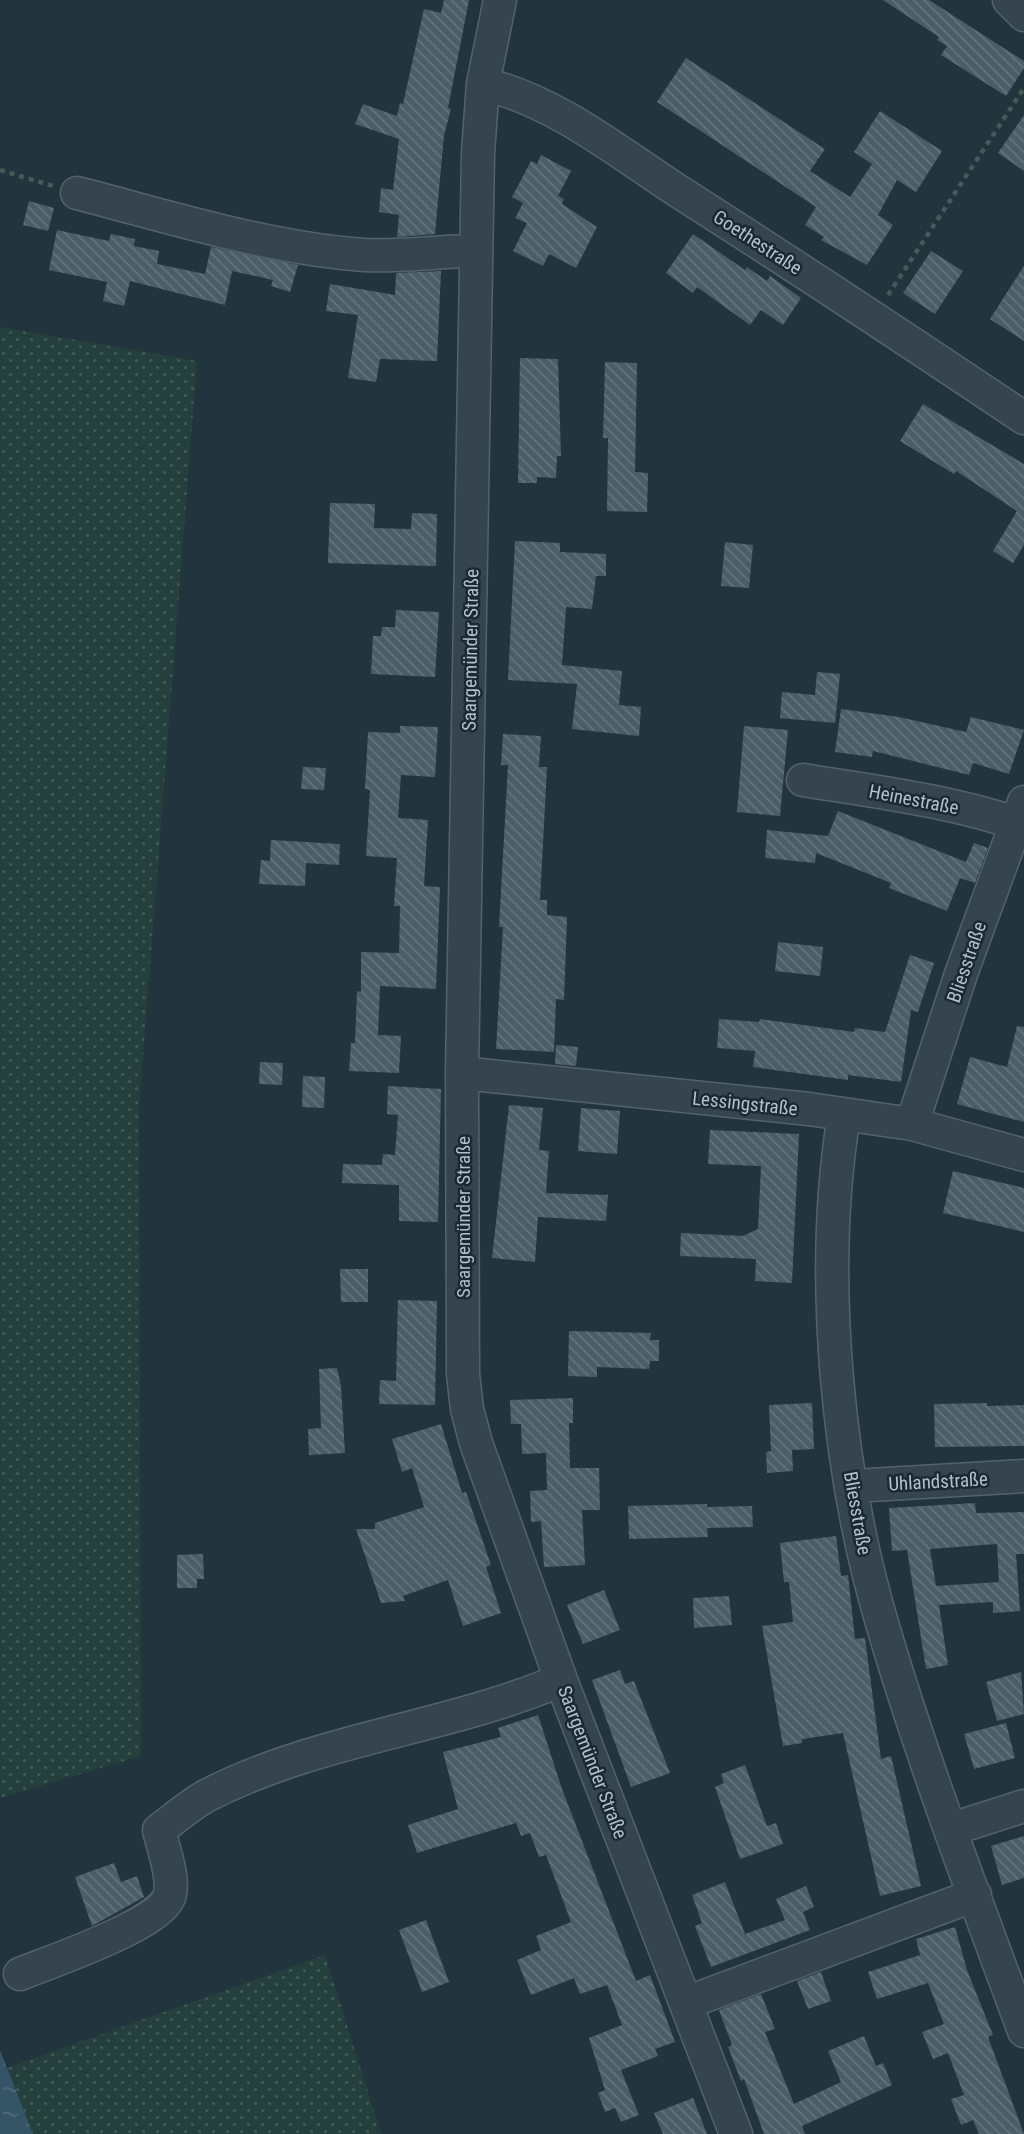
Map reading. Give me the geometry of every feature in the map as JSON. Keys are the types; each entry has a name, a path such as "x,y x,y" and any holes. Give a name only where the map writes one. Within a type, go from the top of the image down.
{"street":[{"name":"Saargemünder Straße","path":"500,0 483,84 476,251 462,1073 463,1374 467,1409 476,1443 561,1680 736,2134"},
{"path":"1009,0 1024,15"},
{"name":"Goethestraße","path":"483,84 511,90 560,117 874,317 1024,418"},
{"path":"77,193 195,224 316,248 365,255 476,251"},
{"name":"Heinestraße","path":"803,780 1021,817"},
{"name":"Bliesstraße","path":"912,1124 1021,817"},
{"name":"Lessingstraße","path":"462,1073 912,1124 1024,1156"},
{"name":"Bliesstraße","path":"844,1115 838,1151 833,1297 837,1365 863,1546 883,1628 1024,2031"},
{"name":"Uhlandstraße","path":"853,1486 1024,1476"},
{"path":"20,1974 145,1921 164,1905 170,1894 159,1830 204,1797 308,1755 442,1719 561,1680"},
{"path":"952,1829 1024,1806"},
{"path":"685,2003 975,1895"}],"path":[{"path":"874,317 1024,88"},
{"path":"0,170 77,193"}],"green space":[{"path":"0,327 197,361 139,1107 141,1756 0,1798"},
{"path":"325,1955 381,2134 33,2134 6,2068"}],"water":[{"path":"0,2050 33,2134 0,2134"}],"building":[{"path":"444,0 469,0 448,108 451,109 444,135 435,234 397,237 399,215 379,212 381,188 393,190 399,139 355,124 363,104 397,116 400,103 403,104 424,9 441,13"},
{"path":"883,0 929,0 1024,61 1024,68 1006,96 941,55 947,46 937,40 939,37"},
{"path":"686,58 825,149 810,171 850,197 872,164 854,152 880,111 942,151 916,192 897,180 878,215 893,225 867,265 821,240 824,237 805,225 816,207 657,102"},
{"path":"1024,115 1024,171 998,153"},
{"path":"541,155 571,171 558,196 564,199 562,204 597,227 576,268 549,254 543,266 513,251 527,223 515,218 523,203 512,197 531,161 537,164"},
{"path":"29,201 54,208 48,231 23,225"},
{"path":"57,230 109,241 111,234 135,239 134,246 159,251 157,264 205,274 211,247 298,265 290,292 271,286 273,280 232,271 225,305 130,281 124,306 103,301 107,282 49,270"},
{"path":"693,234 745,270 747,267 767,281 770,276 801,298 783,325 761,310 750,325 697,287 693,293 666,273"},
{"path":"931,251 963,271 935,314 903,293"},
{"path":"1024,266 1024,341 990,319"},
{"path":"441,271 437,361 380,359 376,382 348,378 358,315 326,311 330,284 395,295 396,273"},
{"path":"520,358 558,359 561,456 557,456 556,478 537,477 537,483 518,483"},
{"path":"605,362 637,363 635,472 648,473 647,512 607,511 608,438 603,438"},
{"path":"923,404 1024,464 1024,545 1013,563 993,551 1017,511 956,471 954,474 900,441"},
{"path":"330,503 375,504 374,528 411,529 412,513 437,514 436,566 328,563"},
{"path":"515,541 560,543 560,552 606,554 606,576 596,576 592,609 566,607 562,665 622,671 619,705 641,707 639,736 572,729 577,684 508,680"},
{"path":"725,542 753,545 749,588 721,586"},
{"path":"396,610 439,612 435,677 371,674 373,636 381,636 382,627 395,627"},
{"path":"817,672 840,674 835,723 780,718 782,692 815,695"},
{"path":"841,709 899,717 966,732 971,717 1024,730 1009,774 973,763 969,775 873,751 872,757 835,752"},
{"path":"400,726 438,727 435,777 401,775 398,818 428,820 424,886 440,887 436,989 380,986 378,1035 401,1036 399,1073 349,1071 351,1043 355,1043 357,991 361,992 361,952 399,953 400,906 394,906 397,858 366,856 370,790 365,789 368,732 400,733"},
{"path":"744,726 788,730 780,816 737,812"},
{"path":"503,734 541,736 539,767 547,767 540,900 547,900 547,915 567,917 564,1000 556,999 554,1052 496,1049 503,927 499,927 508,765 501,765"},
{"path":"303,767 326,768 324,790 301,789"},
{"path":"838,811 966,862 974,843 988,848 975,883 960,878 947,911 889,888 891,883 816,853 815,863 765,858 767,830 828,836"},
{"path":"271,840 340,844 339,865 306,863 305,886 259,884 261,860 270,861"},
{"path":"778,942 823,947 820,976 775,971"},
{"path":"910,955 934,963 918,1012 911,1010 901,1082 848,1075 848,1080 753,1067 755,1051 717,1048 719,1019 759,1022 760,1019 854,1032 855,1028 885,1032"},
{"path":"1017,1026 1024,1027 1024,1122 957,1104 970,1057 1007,1067"},
{"path":"556,1045 578,1047 576,1066 555,1064"},
{"path":"260,1062 283,1063 282,1085 259,1084"},
{"path":"303,1076 325,1077 324,1108 302,1107"},
{"path":"388,1086 441,1089 438,1222 399,1221 399,1185 342,1183 343,1164 382,1165 383,1154 395,1155 398,1115 387,1114"},
{"path":"509,1105 543,1108 539,1150 549,1151 546,1193 608,1195 606,1221 538,1217 535,1262 492,1258"},
{"path":"581,1108 620,1111 617,1154 578,1151"},
{"path":"710,1130 799,1134 792,1283 755,1281 756,1259 680,1256 681,1233 743,1236 758,1229 761,1166 708,1164"},
{"path":"953,1171 1024,1188 1024,1232 943,1213"},
{"path":"340,1269 368,1269 368,1302 341,1302"},
{"path":"398,1300 437,1301 435,1405 379,1404 380,1380 396,1381"},
{"path":"569,1331 651,1333 650,1340 659,1340 659,1361 650,1361 649,1369 597,1367 597,1377 568,1376"},
{"path":"337,1368 341,1386 345,1453 309,1455 308,1429 321,1428 319,1369"},
{"path":"573,1398 573,1423 569,1423 570,1468 599,1468 600,1510 582,1510 585,1565 544,1567 541,1521 531,1522 530,1491 547,1490 546,1453 522,1454 521,1424 511,1424 510,1400"},
{"path":"812,1403 814,1449 792,1450 793,1471 767,1473 766,1452 771,1451 769,1405"},
{"path":"987,1403 987,1406 1024,1405 1024,1446 935,1447 934,1404"},
{"path":"441,1424 462,1493 466,1492 491,1565 486,1567 501,1613 463,1626 448,1580 403,1596 405,1601 381,1603 356,1529 375,1529 375,1523 424,1507 412,1468 402,1472 392,1439"},
{"path":"975,1503 976,1513 1024,1512 1024,1554 1016,1554 1020,1611 993,1613 993,1602 939,1605 948,1665 926,1669 907,1550 892,1551 889,1508","holes":["997,1544 999,1582 936,1586 930,1549"]},
{"path":"707,1504 707,1507 752,1506 753,1527 707,1528 708,1537 629,1539 628,1506"},
{"path":"836,1536 841,1576 848,1575 855,1639 865,1638 881,1759 891,1756 921,1886 880,1896 843,1733 802,1739 802,1743 783,1746 762,1626 793,1622 789,1582 784,1582 780,1543"},
{"path":"203,1554 204,1579 197,1579 197,1588 177,1588 177,1555"},
{"path":"604,1590 620,1630 583,1644 567,1605"},
{"path":"729,1596 732,1625 694,1628 693,1598"},
{"path":"620,1670 625,1684 634,1681 670,1773 631,1787 592,1680"},
{"path":"1021,1672 1024,1714 997,1721 986,1682"},
{"path":"538,1715 562,1789 636,1981 650,1975 675,2042 655,2049 658,2056 621,2070 639,2115 621,2122 615,2108 605,2112 598,2093 605,2090 589,2038 622,2025 607,1985 580,1994 574,1978 531,1995 517,1960 541,1950 536,1936 571,1922 546,1855 539,1857 530,1833 521,1836 516,1823 417,1853 408,1825 458,1809 443,1752 501,1737 498,1728"},
{"path":"1006,1723 1015,1758 974,1769 964,1734"},
{"path":"745,1765 767,1826 776,1823 783,1844 740,1859 715,1787 724,1783 721,1774"},
{"path":"1024,1836 1024,1878 1002,1885 991,1846"},
{"path":"114,1863 121,1882 137,1876 144,1897 92,1926 75,1877"},
{"path":"725,1882 745,1934 785,1920 776,1899 806,1886 814,1907 803,1912 810,1930 711,1967 695,1926 702,1923 692,1895"},
{"path":"426,1920 449,1982 422,1992 399,1930"},
{"path":"955,1927 967,1970 993,2035 988,2037 1024,2134 979,2134 973,2120 961,2125 951,2099 964,2095 948,2053 933,2059 922,2032 944,2024 928,1983 877,1999 868,1972 920,1955 916,1939"},
{"path":"821,1972 831,2001 808,2009 797,1981"},
{"path":"761,1994 775,2029 765,2032 794,2104 841,2082 828,2051 864,2036 876,2066 883,2063 892,2085 802,2126 805,2134 764,2134 744,2079 741,2081 728,2047 732,2045 719,2010"},
{"path":"693,2098 707,2134 663,2134 654,2113"}]}
